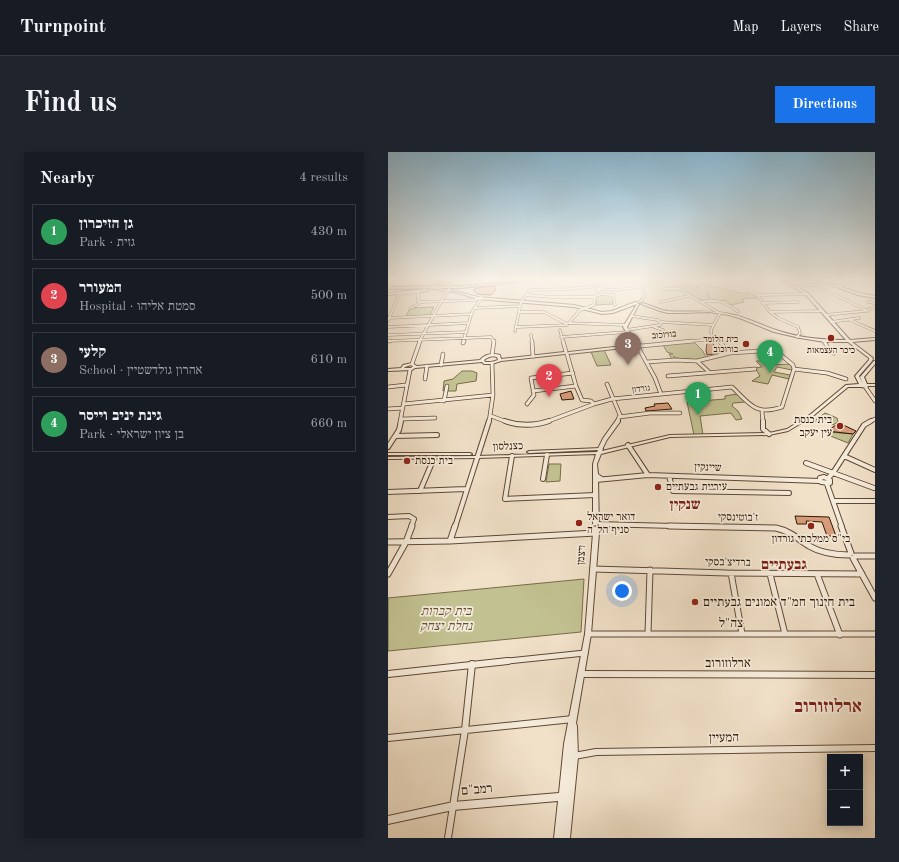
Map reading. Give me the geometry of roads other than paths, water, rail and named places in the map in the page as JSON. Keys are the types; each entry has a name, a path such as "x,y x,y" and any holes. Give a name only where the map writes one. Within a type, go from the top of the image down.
{"street":[{"path":"388,447 400,430 406,386 410,370 413,366 420,340 435,312"},
{"path":"516,331 519,312"},
{"path":"544,312 564,324 578,324"},
{"path":"569,323 578,312"},
{"path":"595,312 609,312"},
{"path":"633,312 626,325 626,331 647,362 661,394"},
{"path":"719,312 797,337 826,341 850,342 875,338"},
{"path":"719,312 710,334 712,339 718,340 730,353"},
{"path":"770,312 778,318 798,327 800,333 797,337"},
{"path":"823,312 850,342 874,360 862,377 864,386 875,400"},
{"path":"825,315 857,312"},
{"path":"388,319 472,314 463,343"},
{"path":"631,316 648,318 661,322 713,325"},
{"path":"831,322 859,318"},
{"path":"850,320 875,331"},
{"path":"537,326 539,321"},
{"path":"561,337 653,327 660,325 661,322"},
{"path":"388,327 469,323"},
{"path":"517,327 564,324 626,325"},
{"path":"653,327 664,330"},
{"path":"560,330 576,386 582,400 591,401 594,404"},
{"path":"388,335 466,332"},
{"path":"531,336 533,356"},
{"path":"388,341 491,337 494,341 492,355"},
{"name":"בורוכוב","path":"492,363 500,360 533,356 712,339"},
{"path":"826,341 828,348 834,354"},
{"path":"647,362 675,360 698,361 730,353 775,350 795,368 782,407 771,412 762,412 763,432 758,435"},
{"path":"442,365 443,354"},
{"path":"482,361 484,357 492,355 499,356 500,360"},
{"path":"402,369 404,366 427,366 482,361 492,363 493,395 491,416 450,541"},
{"path":"698,361 709,372"},
{"path":"425,379 427,366"},
{"path":"668,376 755,369"},
{"path":"794,369 827,374 846,379"},
{"path":"388,370 410,370"},
{"path":"527,404 534,395 531,378 572,373"},
{"path":"607,384 620,415 619,418 632,414 650,412 680,413"},
{"path":"388,387 406,386"},
{"path":"444,401 447,386"},
{"path":"533,391 576,386"},
{"name":"כצנלסון","path":"388,454 477,456 546,455 599,451 670,436 769,434 788,430 812,415 842,391 848,388 864,386 875,387"},
{"name":"גורדון","path":"491,416 512,424 534,425 544,423 594,404 612,399 732,387 755,410 762,412"},
{"path":"388,409 493,395"},
{"path":"402,419 435,418"},
{"name":"ויצמן","path":"565,838 566,758 588,634 596,533 595,464 599,451 619,418"},
{"path":"820,480 823,477 828,478 833,473 864,425 875,419"},
{"path":"763,429 769,434"},
{"path":"396,436 437,435"},
{"path":"628,445 648,475"},
{"name":"כצנלסון","path":"388,458 434,458 599,451"},
{"path":"543,479 546,455"},
{"path":"512,456 504,499 596,495"},
{"path":"844,456 875,470"},
{"path":"420,491 434,458"},
{"path":"806,463 874,488"},
{"name":"שיינקין","path":"604,480 648,475 820,480"},
{"path":"669,476 672,491 789,493"},
{"path":"595,478 604,480"},
{"path":"827,484 830,482 828,478"},
{"path":"820,480 827,484 852,555 875,598"},
{"path":"388,492 466,489"},
{"path":"834,501 875,501"},
{"path":"388,517 409,516 414,519 406,542 388,574"},
{"name":"ז'בוטינסקי","path":"596,524 776,528 786,530 797,535 810,546 841,555 875,556"},
{"path":"388,542 450,541 596,533"},
{"name":"ברדיצ'בסקי","path":"593,569 770,574 862,574"},
{"path":"648,634 650,570"},
{"path":"731,573 742,634"},
{"path":"770,574 785,634"},
{"path":"817,574 840,635"},
{"name":"צה\"ל","path":"588,634 875,634"},
{"path":"388,674 585,653"},
{"path":"448,838 465,730 472,664"},
{"name":"ארלוזורוב","path":"581,674 875,675"},
{"path":"388,738 573,719"},
{"name":"ויצמן","path":"559,838 574,757 573,719"},
{"name":"המעיין","path":"574,757 596,752 875,748"},
{"name":"רמב\"ם","path":"388,820 453,806 566,796"}],"place":[{"name":"כיכר העצמאות","path":"831,338"},
{"name":"בית הלומד בורוכוב","path":"746,344"},
{"name":"קלעי","path":"628,365"},
{"name":"גינת יניב וייסר","path":"770,373"},
{"name":"המעורר","path":"549,397"},
{"name":"גן הזיכרון","path":"698,415"},
{"name":"בית כנסת עין יעקב","path":"840,426"},
{"name":"בית כנסת","path":"407,461"},
{"name":"עיריית גבעתיים","path":"658,487"},
{"name":"דואר ישראל סניף הל\"ה","path":"579,523"},
{"name":"בי\"ס ממלכתי גורדון","path":"811,526"},
{"name":"בית חינוך חמ\"ד אמונים גבעתיים","path":"695,602"}],"district":[{"name":"שנקין","path":"685,505"},
{"name":"גבעתיים","path":"784,565"},
{"name":"ארלוזורוב","path":"828,707"}],"park label":[{"name":"בית קברות נחלת יצחק","path":"446,618"}]}
